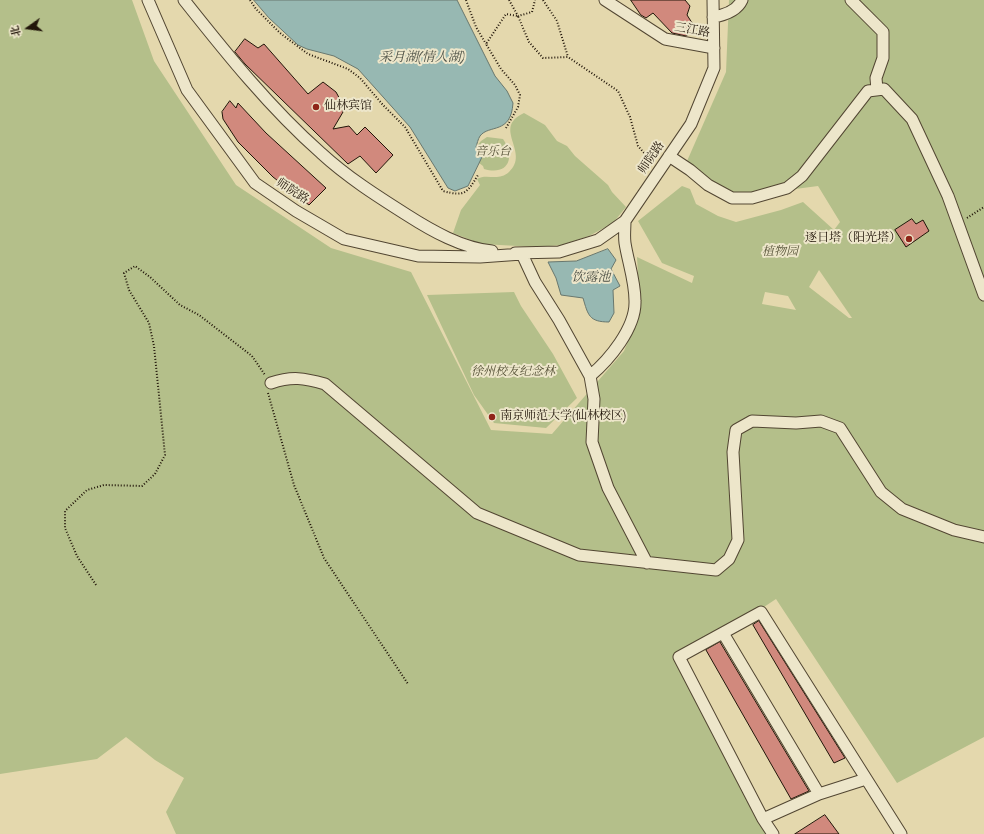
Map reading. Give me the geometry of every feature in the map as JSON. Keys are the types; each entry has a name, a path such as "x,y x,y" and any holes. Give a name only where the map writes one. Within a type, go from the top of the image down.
{"street":[{"name":"师院路","path":"148,0 186,90 255,183 296,211 344,239 418,256 480,258 559,252 598,240 625,221 691,124 714,68 713,0"},
{"name":"师院路","path":"184,0 266,99 321,154 362,187 430,229 478,250 522,254"},
{"name":"三江路","path":"606,0 665,39 714,48"},
{"path":"713,17 723,15 739,7 742,0"},
{"path":"851,0 883,32 883,58 876,78 877,90"},
{"path":"670,156 708,185 732,198 752,198 787,188 802,176 868,91 884,89 912,119 948,196 984,295"},
{"path":"590,376 601,367 618,346 629,325 635,302 625,243 625,221"},
{"path":"522,254 535,282 559,320 590,376 594,399 592,442 608,488 647,563"},
{"path":"271,383 282,379 302,378 325,384 477,512 579,555 716,570 729,559 738,540 733,452 736,430 752,421 796,423 821,421 840,428 881,492 902,509 954,530 984,537"},
{"path":"772,834 679,657 761,612 901,834"},
{"path":"723,633 819,794"},
{"path":"764,819 819,794 866,779"}],"path":[{"path":"250,0 256,9 280,33 308,54 348,69 360,78 405,127 443,191 459,195 465,193 469,190 478,175"},
{"path":"466,0 476,27 501,69 515,85 520,95 518,107 506,128"},
{"path":"509,0 518,16 529,42 543,58 568,58 618,91 630,117 638,146 659,171"},
{"path":"486,44 506,14 518,16 532,12 535,0"},
{"path":"543,0 557,21 568,58"},
{"path":"959,225 984,207"},
{"path":"96,585 76,556 65,528 65,511 87,490 104,485 142,486 155,474 165,455 154,346 148,322 128,290 124,273 135,266 150,276 180,305 199,315 252,356 271,383 267,395 276,417 294,485 324,558 408,684"}],"green space":[{"name":"南京师范大学(仙林校区)","path":"0,0 132,0 154,61 236,185 331,248 411,272 491,430 552,434 624,351 640,313 637,257 692,283 694,276 662,263 638,221 682,186 690,189 696,204 718,216 736,222 781,210 803,202 834,230 840,222 818,186 742,196 684,168 726,72 729,0 984,0 984,737 897,783 776,599 681,662 766,834 176,834 166,812 184,778 155,760 126,737 97,759 0,774","holes":["819,270 852,318 849,318 809,287","765,292 788,296 796,310 762,304"]},
{"path":"524,113 545,125 557,141 567,146 575,156 608,185 612,192 626,207 613,223 589,236 562,245 537,247 481,244 453,233 461,210 480,185 477,179 481,177 497,177 505,175 515,164 516,156 511,126 515,119"},
{"name":"音乐台","path":"487,137 503,139 507,146 509,159 504,168 499,170 484,169 479,163 476,147"},
{"name":"徐州校友纪念林","path":"514,292 521,306 553,354 577,398 546,428 494,423 474,395 427,295"}],"water":[{"name":"采月湖(情人湖)","path":"254,0 457,0 495,76 507,91 513,103 508,120 504,124 484,132 479,137 476,147 482,157 468,186 455,191 448,188 410,127 358,69 334,56 298,45 269,18"},
{"name":"饮露池","path":"608,249 616,260 611,269 620,286 613,290 614,313 609,322 602,322 593,319 590,316 583,298 561,295 556,278 548,262 576,261"}],"building":[{"path":"631,0 685,0 690,6 687,15 696,29 686,36 672,33 653,13 646,18 641,15"},
{"name":"仙林宾馆","path":"245,39 258,48 264,44 308,94 323,82 336,92 342,103 343,112 333,129 349,126 357,135 365,127 393,155 376,173 360,156 348,164 245,64 235,52"},
{"path":"230,101 236,108 238,103 266,133 326,188 309,205 273,177 238,142 223,119 222,112"},
{"name":"逐日塔（阳光塔）","path":"912,219 916,224 923,220 929,231 906,247 895,230"},
{"path":"759,621 845,758 834,763 753,625"},
{"path":"720,642 809,791 791,799 706,650"},
{"path":"825,815 839,834 795,834"}],"place":[{"name":"仙林宾馆","path":"316,107"},
{"name":"逐日塔（阳光塔）","path":"909,239"},
{"name":"南京师范大学(仙林校区)","path":"492,417"}],"park label":[{"name":"植物园","path":"780,253"}]}
